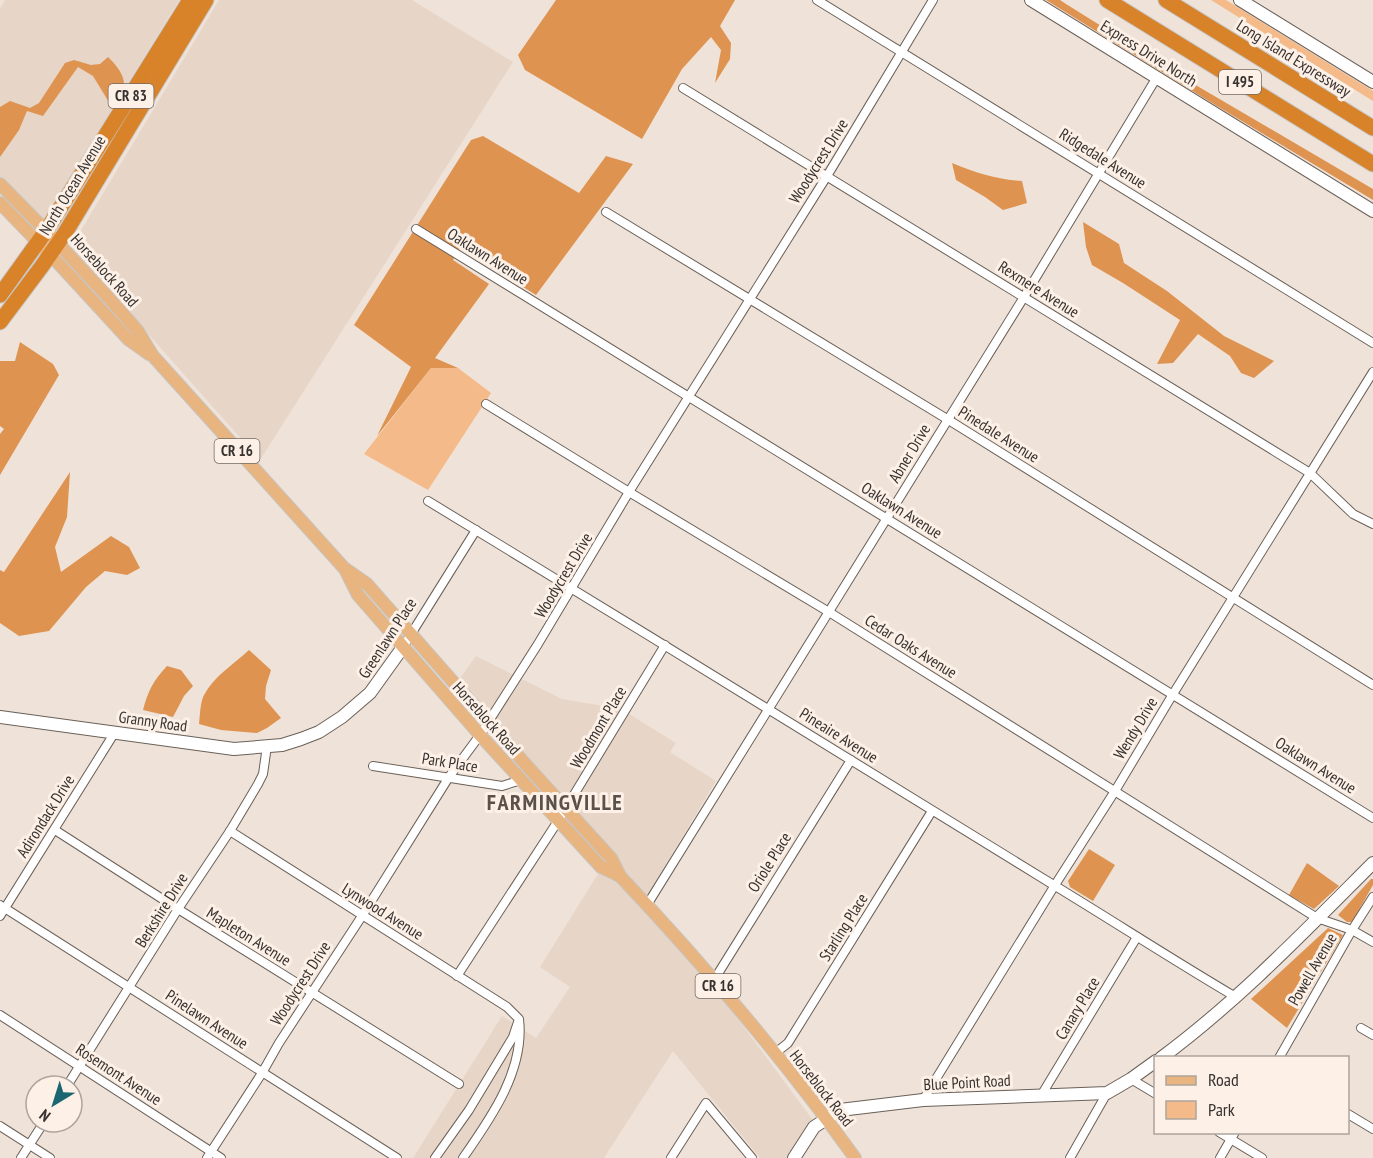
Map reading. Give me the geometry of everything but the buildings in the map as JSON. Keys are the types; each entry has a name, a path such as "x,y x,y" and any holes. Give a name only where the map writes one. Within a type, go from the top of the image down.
{"highway":[{"name":"North Ocean Avenue","path":"0,295 42,237 190,0"},
{"name":"North Ocean Avenue","path":"0,322 54,249 206,0"},
{"name":"I 495","path":"1107,0 1373,164"},
{"name":"Long Island Expressway","path":"1166,0 1373,128"}],"main road":[{"name":"Horseblock Road","path":"0,184 42,237"},
{"name":"Horseblock Road","path":"0,203 42,237 137,330 153,356 344,568 367,584 611,858 620,876 714,980 826,1118 855,1158"},
{"name":"Horseblock Road","path":"344,568 358,595 480,735 601,867 620,876"}],"street":[{"name":"Ridgedale Avenue","path":"817,0 1373,343"},
{"name":"Woodycrest Drive","path":"209,1155 449,777 480,735 933,0"},
{"name":"Express Drive North","path":"1031,0 1373,211"},
{"path":"1240,0 1373,82"},
{"name":"Abner Drive","path":"647,905 1024,297 1157,77"},
{"name":"Rexmere Avenue","path":"683,88 1310,473 1353,514 1373,524"},
{"name":"Pinedale Avenue","path":"606,213 947,419 1373,685"},
{"name":"Oaklawn Avenue","path":"416,229 1373,818"},
{"name":"Wendy Drive","path":"923,1100 1373,372"},
{"name":"Cedar Oaks Avenue","path":"486,404 829,612 1317,918 1352,930 1373,942"},
{"name":"Pineaire Avenue","path":"428,501 1234,996"},
{"name":"Greenlawn Place","path":"301,740 319,732 342,717 370,693 403,647 476,530"},
{"name":"Woodmont Place","path":"457,976 558,821 665,645"},
{"name":"Granny Road","path":"0,717 234,748 282,745 301,740"},
{"name":"Adirondack Drive","path":"0,916 3,906 55,830 115,732"},
{"name":"Berkshire Drive","path":"74,1074 230,831 263,774 267,746"},
{"name":"Oriole Place","path":"714,980 851,760"},
{"name":"Park Place","path":"373,766 502,786 521,780"},
{"name":"Starling Place","path":"774,1054 788,1043 932,811"},
{"name":"Mapleton Avenue","path":"55,830 459,1084"},
{"name":"Lynwood Avenue","path":"230,831 507,1008 519,1019"},
{"path":"1164,1056 1188,1038 1262,973 1373,863"},
{"name":"Powell Avenue","path":"1280,1056 1373,897"},
{"name":"Pinelawn Avenue","path":"3,906 397,1158"},
{"name":"Canary Place","path":"1042,1094 1137,937"},
{"name":"Rosemont Avenue","path":"0,1015 209,1155 221,1158"},
{"path":"435,1158 469,1110 513,1037 519,1019"},
{"path":"463,1158 488,1122 513,1072 520,1043 519,1019"},
{"path":"1361,1028 1373,1035"},
{"name":"Blue Point Road","path":"794,1158 814,1127 840,1110 923,1100 1107,1093 1154,1062"},
{"path":"1131,1079 1154,1093"},
{"path":"1070,1158 1107,1093"},
{"path":"671,1158 706,1103 752,1158"},
{"path":"1349,1115 1373,1129"},
{"path":"0,1126 50,1158"},
{"path":"21,1158 36,1134"},
{"path":"1220,1158 1233,1136 1262,1158"}],"shaded area":[{"path":"5,0 179,0 42,222 0,178 0,8"},
{"path":"219,0 412,0 513,62 260,460 71,247"},
{"path":"556,0 735,0 720,26 731,43 730,59 715,83 721,50 711,37 682,69 642,139 525,70 518,55"},
{"path":"1046,0 1060,0 1199,87 1373,189 1373,200 1212,103"},
{"path":"108,57 123,79 123,89 119,96 110,104 93,76 78,67 43,116 27,111 19,130 0,157 0,107 10,101 30,108 39,103 65,63 74,60 91,65 100,64"},
{"path":"483,136 579,193 606,156 633,164 536,295 460,248 453,260 489,284 435,358 458,368 431,368 377,436 411,367 354,325 471,140"},
{"path":"952,163 986,175 1022,181 1027,203 1003,210 956,180"},
{"path":"1083,222 1119,244 1124,263 1167,291 1224,336 1274,361 1254,378 1241,373 1230,356 1198,334 1173,363 1157,364 1180,320 1092,265 1086,247"},
{"path":"20,342 53,364 59,375 0,475 0,434 4,429 0,426 0,361 15,361"},
{"path":"70,472 67,517 55,547 61,572 111,536 129,547 140,568 127,575 105,571 86,587 49,631 19,636 0,623 0,570 4,572"},
{"path":"249,650 271,670 265,699 281,718 257,733 221,730 199,724 202,702 208,688"},
{"path":"476,656 562,699 621,709 676,743 670,752 716,781 647,896 815,1123 791,1158 760,1158 673,1051 604,1158 413,1158 502,1016 536,1038 570,987 540,967 601,869 456,684"},
{"path":"167,666 181,670 193,686 184,696 173,717 143,710 152,686"},
{"path":"1089,849 1115,865 1093,901 1070,887 1068,881"},
{"path":"1307,863 1339,886 1314,909 1289,895"},
{"path":"1373,879 1373,885 1352,922 1347,922 1338,915"},
{"path":"1328,928 1343,935 1287,1028 1251,999"}],"green space":[{"path":"1211,0 1226,0 1373,91 1373,101"},
{"path":"431,368 458,368 491,393 428,490 364,454"}],"district":[{"name":"FARMINGVILLE","path":"555,802"}]}
